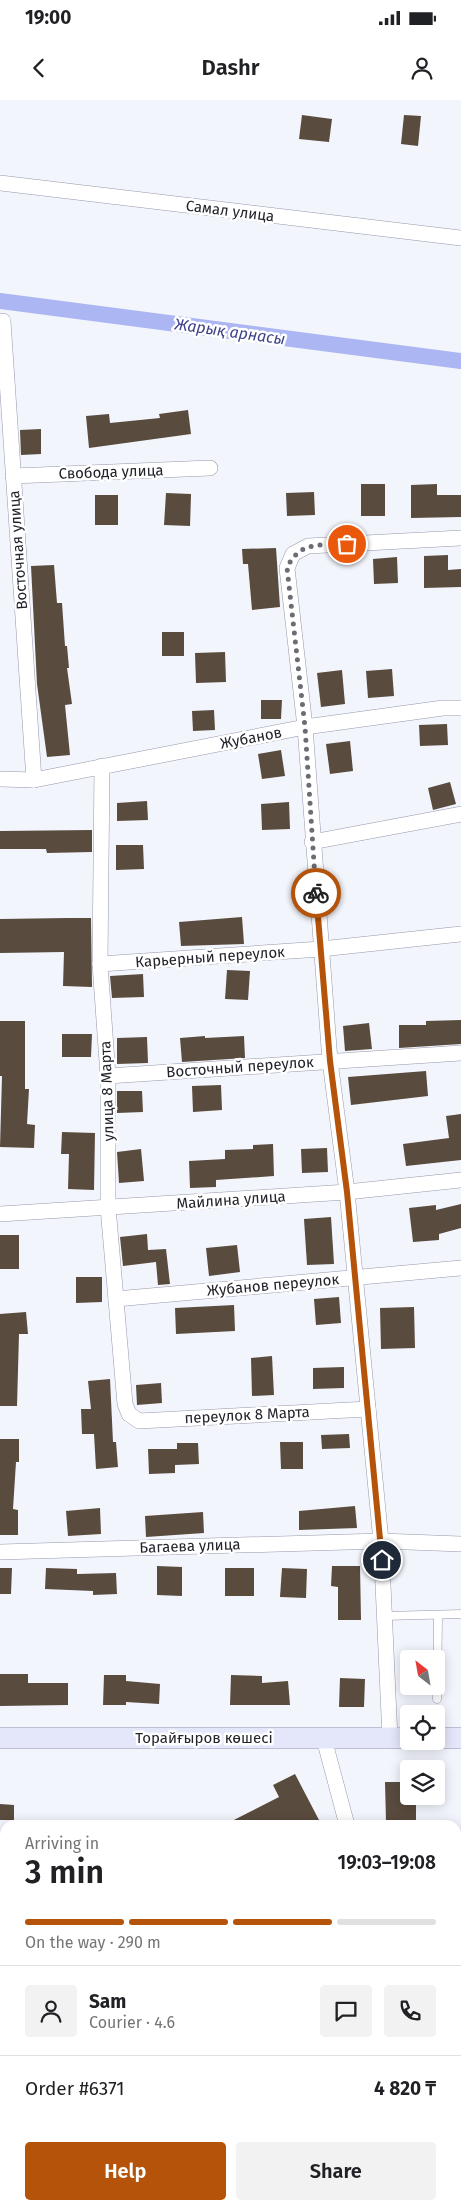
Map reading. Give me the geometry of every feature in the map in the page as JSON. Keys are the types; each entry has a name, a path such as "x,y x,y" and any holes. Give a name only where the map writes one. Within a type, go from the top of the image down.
{"street":[{"name":"Самал улица","path":"0,183 461,238"},
{"name":"Восточная улица","path":"2,321 34,780"},
{"name":"Свобода улица","path":"13,476 210,468"},
{"path":"399,1738 384,1616 381,1541 347,1192 330,1061 320,949 305,727 287,568 293,554 308,546 461,538"},
{"name":"Жубанов","path":"0,779 34,780 305,727 443,708 461,708"},
{"name":"улица 8 Марта","path":"102,766 100,964 108,1076 108,1207 126,1404 129,1414"},
{"path":"312,842 461,814"},
{"name":"Карьерный переулок","path":"100,964 320,949 461,934"},
{"name":"Восточный переулок","path":"108,1076 461,1052"},
{"name":"Майлина улица","path":"0,1214 347,1192 461,1180"},
{"name":"Жубанов переулок","path":"116,1299 461,1268"},
{"name":"переулок 8 Марта","path":"129,1414 139,1421 368,1409"},
{"name":"Багаева улица","path":"0,1552 381,1541 461,1544"},
{"name":"Торайғыров көшесі","path":"0,1738 399,1738"},
{"path":"445,1738 461,1738"},
{"path":"324,1739 346,1820"}],"lane":[{"path":"384,1616 461,1614"},
{"path":"437,1699 438,1616"}],"building":[{"path":"302,115 332,119 329,142 299,139"},
{"path":"404,115 421,116 418,146 401,144"},
{"path":"188,410 191,434 89,448 86,416 109,414 110,423 160,418 159,414"},
{"path":"41,429 41,454 21,455 20,430"},
{"path":"361,484 385,484 385,516 361,516"},
{"path":"437,484 437,495 461,495 461,517 411,518 411,485"},
{"path":"314,492 315,515 287,516 286,493"},
{"path":"166,493 191,494 190,526 164,525"},
{"path":"95,495 118,495 118,525 95,525"},
{"path":"276,548 280,607 252,610 248,564 243,564 242,549"},
{"path":"448,555 448,570 461,569 461,587 424,588 424,556"},
{"path":"397,557 398,583 374,584 373,559"},
{"path":"54,565 57,603 62,603 72,704 65,705 70,755 47,757 37,684 31,566"},
{"path":"162,632 184,632 184,656 162,656"},
{"path":"225,652 226,682 196,683 195,653"},
{"path":"392,669 394,696 368,698 366,671"},
{"path":"342,670 345,704 321,707 317,673"},
{"path":"261,700 282,700 281,719 261,719"},
{"path":"214,710 215,730 193,731 192,711"},
{"path":"447,724 448,745 420,746 419,725"},
{"path":"350,741 353,771 330,774 326,744"},
{"path":"281,750 285,776 262,779 258,754"},
{"path":"450,782 456,804 433,810 428,788"},
{"path":"147,801 148,820 117,821 117,803"},
{"path":"289,802 290,829 262,830 261,804"},
{"path":"92,830 92,852 47,853 46,849 0,849 0,831"},
{"path":"116,845 143,845 144,869 116,870"},
{"path":"242,917 244,944 181,946 179,922"},
{"path":"91,918 92,987 63,986 64,952 0,953 0,919"},
{"path":"227,970 250,971 248,1000 225,999"},
{"path":"143,974 144,997 112,998 110,976"},
{"path":"461,1020 461,1044 399,1048 399,1025 426,1025 426,1021"},
{"path":"0,1021 25,1021 25,1089 29,1089 27,1124 35,1125 34,1148 0,1147 2,1076 0,1076"},
{"path":"369,1023 372,1049 345,1051 343,1026"},
{"path":"62,1034 92,1034 91,1057 62,1057"},
{"path":"205,1036 205,1038 244,1036 245,1058 182,1062 180,1038"},
{"path":"147,1037 148,1063 117,1064 117,1038"},
{"path":"426,1071 428,1096 351,1105 348,1077"},
{"path":"221,1085 222,1110 193,1112 192,1086"},
{"path":"117,1091 142,1091 143,1112 117,1113"},
{"path":"461,1114 461,1160 406,1166 403,1144 449,1138 446,1116"},
{"path":"62,1132 95,1133 94,1190 68,1189 69,1154 61,1154"},
{"path":"273,1144 274,1176 216,1180 216,1187 190,1188 189,1161 225,1159 225,1150 253,1149 253,1145"},
{"path":"327,1148 328,1172 302,1173 301,1149"},
{"path":"141,1149 144,1181 119,1183 117,1152"},
{"path":"461,1204 461,1228 439,1234 439,1240 413,1242 409,1208 436,1205 436,1210"},
{"path":"331,1217 334,1264 307,1265 304,1219"},
{"path":"147,1234 148,1250 166,1249 170,1284 158,1285 156,1262 123,1266 120,1237"},
{"path":"0,1235 19,1235 19,1269 0,1269"},
{"path":"237,1245 240,1272 209,1276 206,1248"},
{"path":"76,1277 102,1277 102,1302 76,1303"},
{"path":"339,1297 341,1323 316,1325 314,1299"},
{"path":"234,1305 235,1331 176,1334 175,1308"},
{"path":"414,1307 415,1348 381,1349 380,1308"},
{"path":"26,1312 28,1334 19,1334 17,1406 0,1406 0,1314"},
{"path":"272,1356 274,1395 252,1396 251,1358"},
{"path":"344,1367 344,1388 313,1389 313,1368"},
{"path":"110,1379 113,1442 116,1442 118,1467 96,1469 94,1434 82,1434 81,1409 91,1409 88,1381"},
{"path":"161,1383 162,1403 137,1405 136,1385"},
{"path":"349,1434 350,1448 322,1449 321,1435"},
{"path":"0,1439 19,1439 19,1462 16,1462 13,1509 18,1510 18,1535 0,1535"},
{"path":"280,1442 303,1442 303,1469 281,1469"},
{"path":"177,1443 198,1443 199,1464 175,1465 175,1473 149,1474 148,1449 177,1449"},
{"path":"355,1506 357,1528 299,1530 299,1511"},
{"path":"100,1508 101,1534 68,1536 66,1511"},
{"path":"203,1512 204,1533 146,1537 145,1516"},
{"path":"157,1566 182,1567 182,1596 157,1595"},
{"path":"332,1566 360,1566 361,1620 338,1620 338,1587 331,1586"},
{"path":"0,1568 12,1568 11,1594 0,1594"},
{"path":"46,1568 77,1569 77,1574 116,1573 117,1594 93,1595 93,1591 45,1589"},
{"path":"225,1568 254,1568 254,1596 225,1596"},
{"path":"282,1568 307,1569 306,1598 280,1597"},
{"path":"0,1674 28,1674 28,1683 68,1683 68,1705 0,1706"},
{"path":"104,1675 126,1675 126,1681 160,1684 159,1704 126,1702 126,1705 103,1705"},
{"path":"231,1675 262,1676 262,1683 288,1681 290,1705 230,1705"},
{"path":"340,1678 365,1679 364,1707 339,1707"},
{"path":"295,1774 319,1820 234,1820 279,1797 273,1785"},
{"path":"385,1782 400,1782 400,1805 416,1805 416,1820 386,1820"},
{"path":"0,1804 14,1805 14,1820 0,1820"}],"waterway":[{"name":"Жарық арнасы","path":"0,301 461,361"}],"way so far":[{"path":"316,893 305,727 287,568 293,554 308,546 347,544"}],"route":[{"path":"316,893 330,1061 347,1192 382,1560"}]}
